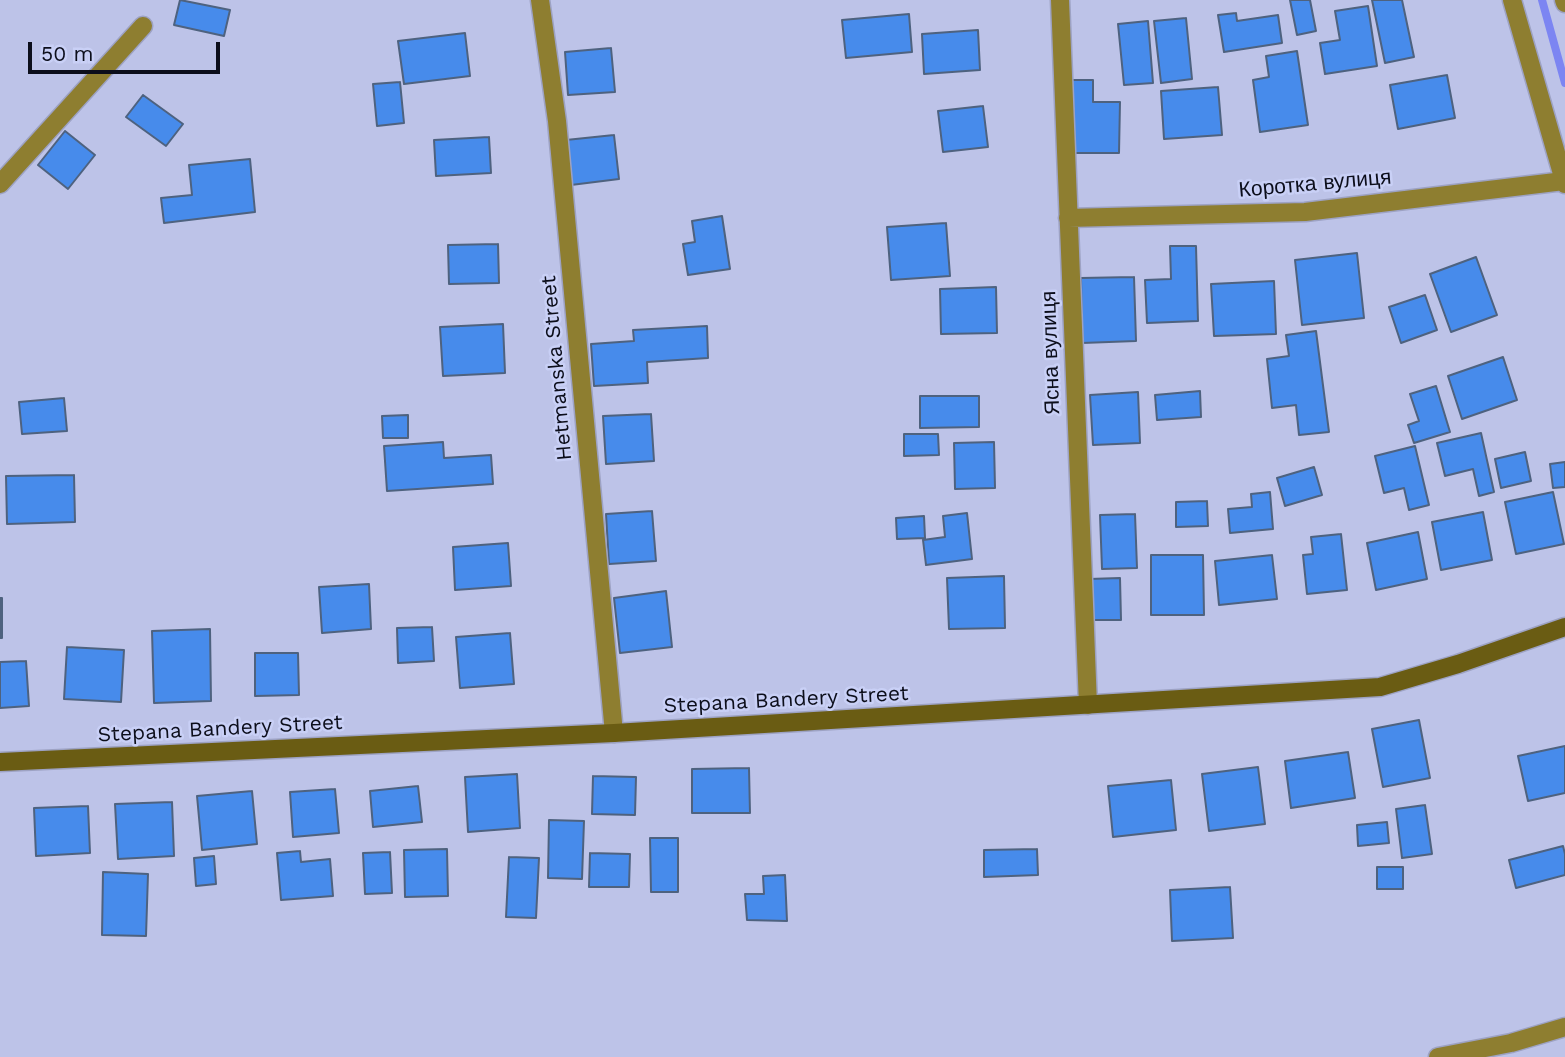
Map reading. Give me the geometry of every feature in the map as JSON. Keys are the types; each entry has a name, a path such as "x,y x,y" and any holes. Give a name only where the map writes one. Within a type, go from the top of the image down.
{"street":[{"name":"Hetmanska Street","path":"540,0 558,134 614,733"},
{"name":"Ясна вулиця","path":"1060,0 1088,705"},
{"path":"1511,0 1565,182"},
{"path":"0,184 143,26"},
{"name":"Коротка вулиця","path":"1068,218 1305,212 1565,182"},
{"name":"Stepana Bandery Street","path":"0,762 614,733 1380,687 1458,664 1565,627"},
{"path":"1438,1057 1511,1043 1565,1027"}],"building":[{"path":"180,0 230,10 224,36 174,25"},
{"path":"1290,0 1310,0 1316,31 1297,35"},
{"path":"1372,0 1402,0 1414,57 1385,63"},
{"path":"1368,6 1377,66 1325,74 1320,43 1340,40 1335,11"},
{"path":"1236,13 1237,21 1278,15 1282,43 1224,52 1218,15"},
{"path":"909,14 912,52 846,58 842,20"},
{"path":"1186,18 1192,79 1161,83 1154,21"},
{"path":"1148,21 1153,83 1124,85 1118,24"},
{"path":"978,30 980,70 924,74 922,34"},
{"path":"465,33 470,76 404,84 398,41"},
{"path":"611,48 615,92 568,95 565,52"},
{"path":"1297,51 1308,125 1260,132 1253,80 1269,77 1266,56"},
{"path":"1447,75 1455,118 1398,129 1390,85"},
{"path":"1068,80 1093,80 1093,102 1120,102 1119,153 1068,153"},
{"path":"400,82 404,123 377,126 373,84"},
{"path":"1218,87 1222,135 1164,139 1161,91"},
{"path":"143,95 183,124 166,146 126,117"},
{"path":"983,106 988,147 943,152 938,111"},
{"path":"65,131 95,155 68,189 38,165"},
{"path":"614,135 619,179 571,185 566,140"},
{"path":"489,137 491,173 436,176 434,140"},
{"path":"250,159 255,212 164,223 161,198 192,195 189,165"},
{"path":"722,216 730,269 688,275 683,244 695,242 692,221"},
{"path":"946,223 950,276 891,280 887,227"},
{"path":"498,244 499,283 449,284 448,245"},
{"path":"1170,246 1196,246 1198,321 1147,323 1145,280 1171,279"},
{"path":"1357,253 1364,318 1302,325 1295,260"},
{"path":"1476,257 1497,315 1451,332 1430,274"},
{"path":"1134,277 1136,341 1082,343 1081,278"},
{"path":"1274,281 1276,334 1214,336 1211,284"},
{"path":"996,287 997,333 941,334 940,289"},
{"path":"1425,295 1437,330 1401,343 1389,307"},
{"path":"503,324 505,373 443,376 440,327"},
{"path":"707,326 708,358 647,362 648,383 594,386 591,344 634,341 633,330"},
{"path":"1316,331 1329,432 1299,435 1296,405 1272,408 1267,359 1289,356 1286,335"},
{"path":"1503,357 1517,400 1462,419 1448,376"},
{"path":"1436,386 1450,432 1414,443 1408,425 1419,421 1410,394"},
{"path":"1200,391 1201,417 1157,420 1155,395"},
{"path":"1138,392 1140,443 1093,445 1090,395"},
{"path":"920,396 979,396 979,427 920,428"},
{"path":"64,398 67,431 22,434 19,402"},
{"path":"651,414 654,461 606,464 603,416"},
{"path":"408,415 408,438 383,438 382,416"},
{"path":"1481,433 1494,492 1479,496 1473,469 1445,476 1437,443"},
{"path":"904,434 938,434 939,455 904,456"},
{"path":"443,442 444,458 491,455 493,484 387,491 384,446"},
{"path":"994,442 995,488 955,489 954,443"},
{"path":"1415,446 1429,505 1409,510 1404,488 1384,493 1375,456"},
{"path":"1525,452 1531,481 1501,488 1495,459"},
{"path":"1565,462 1565,487 1553,488 1550,464"},
{"path":"1314,467 1322,495 1285,506 1277,478"},
{"path":"74,475 75,522 7,524 6,476"},
{"path":"1270,492 1273,529 1230,533 1228,509 1252,507 1251,494"},
{"path":"1553,492 1564,544 1516,554 1505,502"},
{"path":"1207,501 1208,526 1176,527 1176,502"},
{"path":"652,511 656,561 609,564 606,514"},
{"path":"1483,512 1492,560 1441,570 1432,522"},
{"path":"967,513 972,559 926,565 923,540 945,537 943,516"},
{"path":"1135,514 1137,568 1102,569 1100,515"},
{"path":"924,516 925,538 897,539 896,518"},
{"path":"1418,532 1427,579 1376,590 1367,543"},
{"path":"1341,534 1347,590 1307,594 1303,555 1313,554 1311,537"},
{"path":"508,543 511,586 455,590 453,547"},
{"path":"1151,555 1203,555 1204,615 1151,615"},
{"path":"1272,555 1277,599 1219,605 1215,561"},
{"path":"1004,576 1005,628 949,629 947,578"},
{"path":"1120,578 1121,620 1089,620 1089,579"},
{"path":"369,584 371,629 322,633 319,587"},
{"path":"666,591 672,647 620,653 614,598"},
{"path":"2,598 2,638 0,638"},
{"path":"432,627 434,661 398,663 397,628"},
{"path":"210,629 211,701 154,703 152,631"},
{"path":"510,633 514,684 460,688 456,637"},
{"path":"67,647 124,650 121,702 64,699"},
{"path":"255,653 298,653 299,695 255,696"},
{"path":"26,661 29,706 0,708 0,662"},
{"path":"1419,720 1430,778 1383,787 1372,729"},
{"path":"1565,746 1565,793 1528,801 1518,756"},
{"path":"1348,752 1355,798 1291,808 1285,761"},
{"path":"1258,767 1265,824 1209,831 1202,774"},
{"path":"749,768 750,813 692,813 692,769"},
{"path":"517,774 520,828 468,832 465,777"},
{"path":"593,776 636,777 635,815 592,814"},
{"path":"1171,780 1176,830 1113,837 1108,786"},
{"path":"418,786 422,822 373,827 370,791"},
{"path":"335,789 339,833 293,837 290,792"},
{"path":"252,791 257,844 202,850 197,796"},
{"path":"172,802 174,856 118,859 115,804"},
{"path":"1425,805 1432,854 1402,858 1396,809"},
{"path":"88,806 90,853 36,856 34,808"},
{"path":"549,820 584,821 582,879 548,878"},
{"path":"1387,822 1389,843 1358,846 1357,825"},
{"path":"650,838 678,838 678,892 651,892"},
{"path":"1563,846 1565,875 1516,888 1509,860"},
{"path":"447,849 448,896 405,897 404,850"},
{"path":"1037,849 1038,875 984,877 984,850"},
{"path":"300,851 301,862 330,859 333,896 281,900 277,853"},
{"path":"390,852 392,893 365,894 363,853"},
{"path":"590,853 630,854 629,887 589,887"},
{"path":"214,856 216,884 196,886 194,858"},
{"path":"509,857 539,858 536,918 506,917"},
{"path":"1377,867 1403,867 1403,889 1377,889"},
{"path":"103,872 148,874 146,936 102,935"},
{"path":"785,875 787,921 747,920 745,894 764,894 763,876"},
{"path":"1230,887 1233,938 1172,941 1170,890"}],"waterway":[{"path":"1542,0 1565,83"}]}
